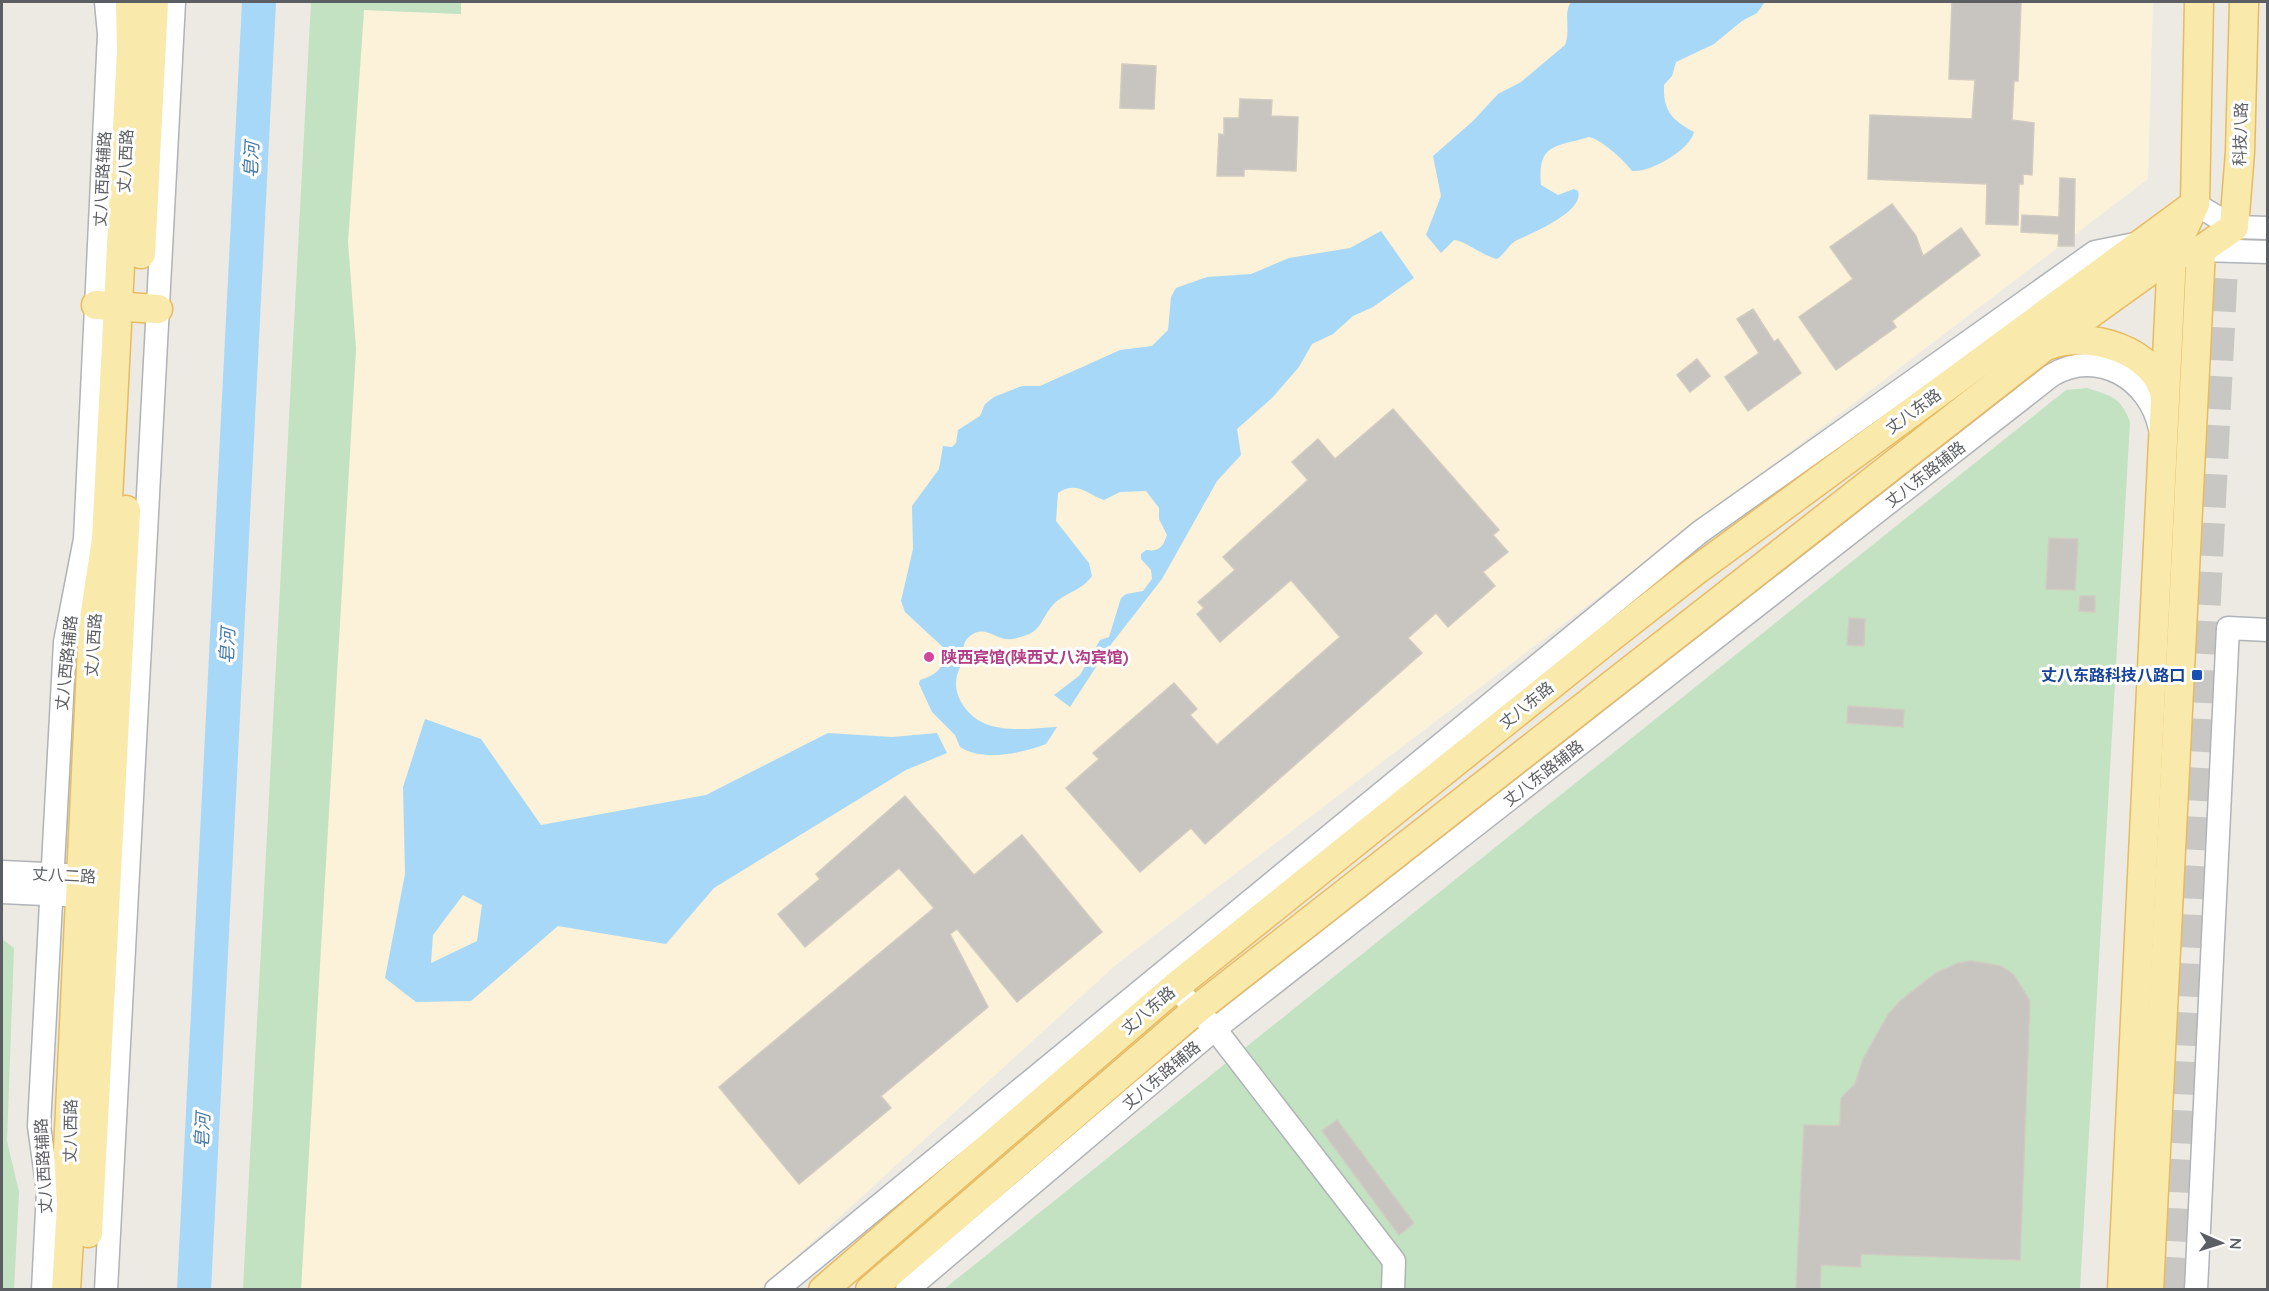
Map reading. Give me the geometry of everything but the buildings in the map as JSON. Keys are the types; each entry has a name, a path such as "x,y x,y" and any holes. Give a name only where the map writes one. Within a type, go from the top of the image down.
{"main road":[{"name":"丈八西路","path":"127,307 130,2"},
{"name":"丈八西路","path":"86,1290 104,887 93,625 106,539 154,2"},
{"path":"2122,1290 2172,255 2196,204 2199,2"},
{"name":"科技八路","path":"2234,227 2240,152 2244,2"},
{"name":"丈八东路","path":"823,1290 1175,987 1694,572 2196,204"},
{"path":"2149,1290 2201,250 2234,227"},
{"name":"丈八东路","path":"870,1290 2044,346 2172,255 2201,250"},
{"path":"2044,346 2066,340 2082,340 2114,347 2152,369 2163,384 2165,396"},
{"name":"丈八西路","path":"66,1290 71,1205 68,1152 104,887"}],"street":[{"name":"丈八西路辅路","path":"106,2 127,307 104,887 106,1290"},
{"name":"丈八西路辅路","path":"43,1290 48,1191 39,1126 65,642 127,307 174,2"},
{"path":"2196,204 2234,227 2268,228"},
{"path":"776,1290 1700,532 2094,252 2144,242"},
{"name":"丈八东路","path":"2201,250 2268,252"},
{"name":"丈八东路辅路","path":"907,1290 1205,1020 2052,375 2076,365 2102,366 2118,372 2134,383 2156,410 2163,458"},
{"path":"2196,1290 2228,628 2268,630"},
{"name":"丈八二路","path":"2,872 52,884 104,887"},
{"name":"丈八二路","path":"2,892 52,884"},
{"path":"1175,987 1205,1020 1394,1261 1393,1290"}],"shaded area":[{"name":"陕西宾馆(陕西丈八沟宾馆)","path":"461,2 2153,2 2148,179 1117,964 800,1253 767,1289 301,1290 356,349 348,242 364,10 460,14"}],"green space":[{"path":"311,2 461,2 461,14 364,10 348,242 356,349 301,1289 243,1289"},
{"path":"2087,388 2103,393 2119,402 2130,422 2080,1289 943,1290 2066,390"},
{"path":"2,939 14,948 7,1141 19,1192 14,1290 2,1289"}],"water":[{"path":"1571,2 1765,2 1757,13 1742,21 1714,44 1676,62 1672,76 1664,85 1665,102 1670,114 1694,132 1691,139 1677,153 1649,168 1632,171 1612,151 1589,137 1558,146 1551,149 1542,161 1541,185 1558,195 1574,189 1578,191 1578,199 1574,206 1545,227 1514,242 1497,259 1454,240 1441,253 1426,235 1441,196 1433,156 1473,121 1498,94 1521,82 1565,45"},
{"path":"1381,231 1414,278 1373,307 1353,316 1333,334 1312,344 1299,367 1272,398 1237,429 1241,455 1217,481 1162,579 1109,647 1070,707 1054,695 1080,675 1100,640 1109,637 1121,598 1126,594 1143,591 1152,579 1151,570 1141,559 1141,554 1146,550 1160,548 1167,535 1159,519 1159,508 1146,491 1120,492 1104,500 1076,488 1064,489 1058,493 1056,521 1089,563 1092,576 1083,585 1056,602 1038,627 1029,634 1007,639 981,631 970,636 965,642 956,682 960,700 968,712 978,720 1002,728 1057,727 1046,744 1014,753 980,754 960,747 955,735 932,712 919,684 920,680 931,676 942,665 945,649 905,612 901,601 913,549 912,506 939,469 943,446 952,447 956,443 958,430 980,416 985,404 994,397 1022,386 1040,386 1120,350 1152,346 1168,330 1171,297 1176,288 1207,277 1251,274 1289,258 1350,248"},
{"path":"425,719 481,739 541,825 706,795 828,733 892,737 937,733 947,753 906,770 714,888 666,944 558,926 471,1001 416,1002 385,978 405,874 403,787","holes":["463,895 482,905 477,941 431,963 433,935"]}],"waterway":[{"name":"皂河","path":"194,1290 259,2"}],"tunnel":[{"path":"2169,1290 2224,219"}],"place":[{"name":"陕西宾馆(陕西丈八沟宾馆)","path":"929,657"},
{"name":"丈八东路科技八路口","path":"2197,675"}]}
